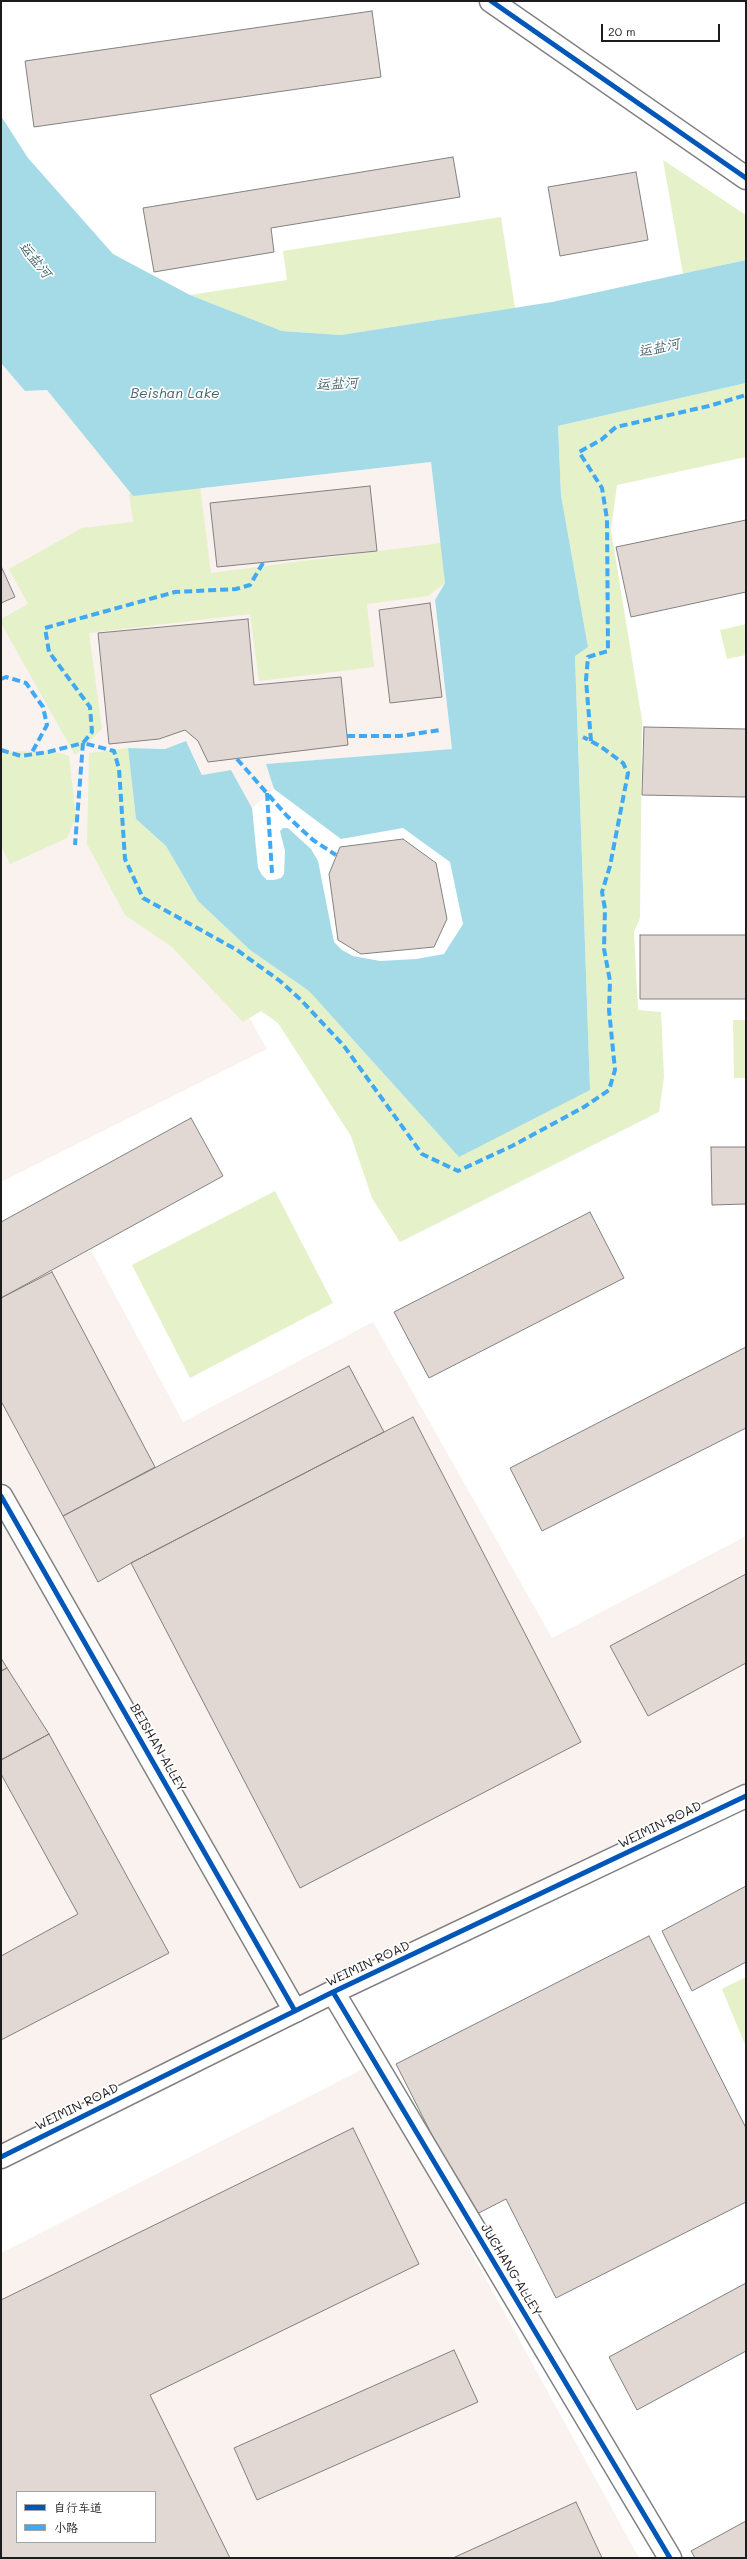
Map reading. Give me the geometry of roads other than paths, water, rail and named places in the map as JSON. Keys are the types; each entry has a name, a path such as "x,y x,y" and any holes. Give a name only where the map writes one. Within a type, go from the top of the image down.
{"street":[{"path":"491,1 746,178"},
{"name":"BEISHAN ALLEY","path":"1,1496 295,2011"},
{"name":"WEIMIN ROAD","path":"1,2157 333,1992 746,1796"},
{"name":"JUCHANG ALLEY","path":"333,1992 670,2558"}],"water":[{"name":"Beishan Lake","path":"1,116 28,158 113,254 190,295 282,331 341,335 552,302 746,260 746,383 558,426 561,495 588,647 575,656 590,1090 459,1157 309,991 250,950 198,901 166,846 136,819 128,748 165,749 186,741 202,775 231,770 252,808 258,868 267,880 281,878 284,874 285,851 280,831 283,828 288,828 311,849 318,861 334,942 342,950 353,956 380,961 416,959 444,954 463,924 450,862 403,828 341,839 274,789 266,764 452,749 435,600 445,583 431,462 133,496 47,390 25,391 1,363"}],"water label":[{"name":"运盐河","path":"35,260"},
{"name":"运盐河","path":"659,348"},
{"name":"运盐河","path":"337,384"}]}
